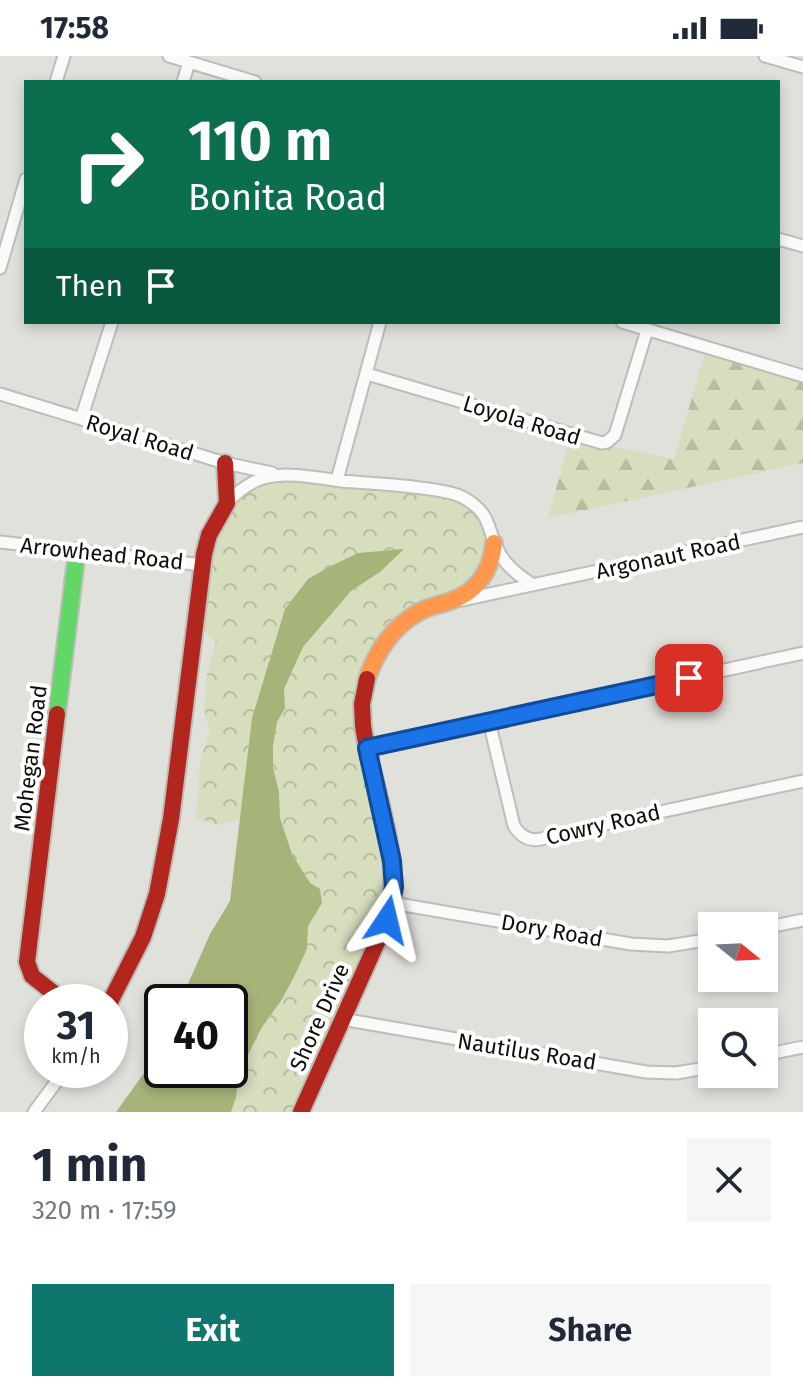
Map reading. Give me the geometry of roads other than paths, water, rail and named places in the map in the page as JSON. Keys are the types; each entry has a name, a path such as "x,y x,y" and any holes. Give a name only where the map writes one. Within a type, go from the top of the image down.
{"street":[{"path":"57,80 64,56"},
{"path":"169,56 248,80"},
{"path":"765,56 803,67"},
{"path":"184,80 189,62"},
{"path":"0,268 24,186"},
{"path":"780,240 803,246"},
{"path":"81,419 111,324"},
{"path":"337,480 380,324"},
{"path":"628,324 803,376"},
{"name":"Loyola Road","path":"367,374 602,443 615,435 647,330"},
{"name":"Royal Road","path":"0,394 225,463 282,475"},
{"path":"225,463 227,503"},
{"path":"119,984 143,937 157,894 171,819 209,535 227,503 242,488 282,475 399,486 458,496 469,501 484,515 494,543 510,568 533,585"},
{"name":"Argonaut Road","path":"533,585 803,527"},
{"name":"Arrowhead Road","path":"0,542 203,565"},
{"name":"Shore Drive","path":"301,1112 392,903 392,861 362,728 361,710 368,675 376,657 410,618 463,596 481,581 493,557 494,543"},
{"name":"Mohegan Road","path":"42,984 32,976 27,962 77,551"},
{"name":"Shore Drive","path":"446,603 533,585"},
{"path":"367,748 803,653"},
{"name":"Cowry Road","path":"489,721 514,826 531,840 803,781"},
{"name":"Dory Road","path":"392,903 631,944 668,946 698,941"},
{"path":"778,925 803,920"},
{"name":"Nautilus Road","path":"342,1019 646,1072 676,1073 698,1069"},
{"path":"778,1052 803,1047"},
{"path":"34,1112 52,1088"}]}
